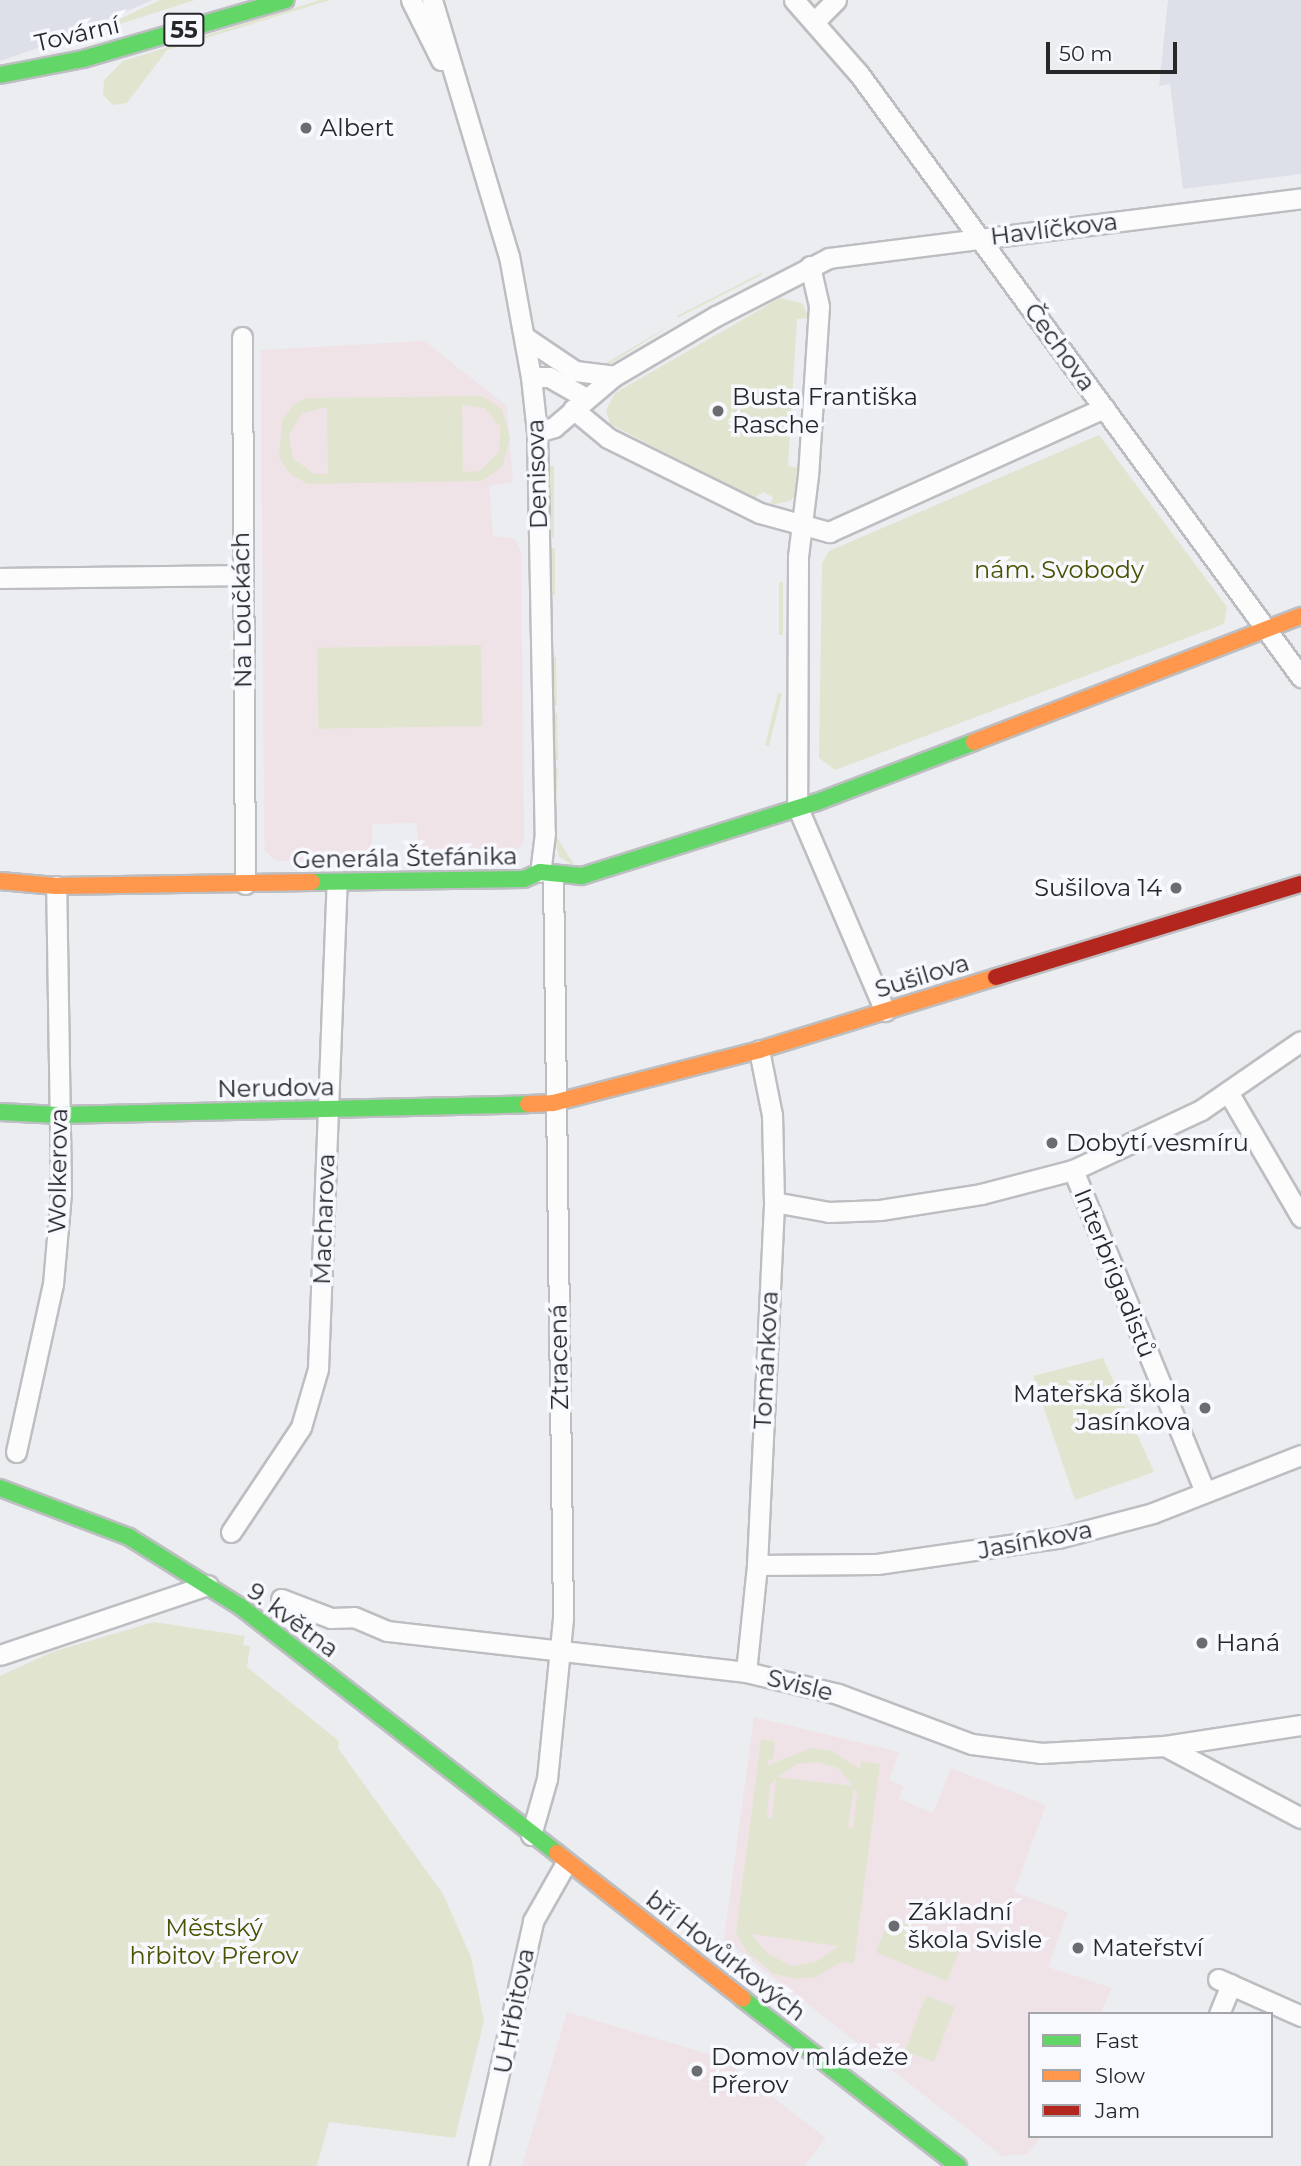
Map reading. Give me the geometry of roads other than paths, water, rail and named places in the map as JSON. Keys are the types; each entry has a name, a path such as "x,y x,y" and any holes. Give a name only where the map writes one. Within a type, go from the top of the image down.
{"street":[{"name":"Tovární","path":"0,75 83,59 286,0"},
{"name":"Denisova","path":"411,0 455,85"},
{"name":"Denisova","path":"432,0 455,85 505,242 526,338 537,432 546,874"},
{"name":"Čechova","path":"794,0 859,74 1301,677"},
{"path":"814,22 836,0"},
{"name":"Tovární","path":"0,75 213,2"},
{"name":"Havlíčkova","path":"537,432 551,429 614,376 810,266 839,255 1301,198"},
{"path":"810,266 819,306 796,624 797,806 885,1011"},
{"name":"Na Loučkách","path":"242,337 241,575 246,884"},
{"path":"526,338 575,371 614,376"},
{"path":"531,377 549,377 579,404 608,438 760,513 802,527 836,531 1104,408"},
{"path":"0,578 241,575"},
{"path":"797,806 1301,616"},
{"name":"Generála Štefánika","path":"0,881 56,886 524,879 546,874 582,876 797,806"},
{"name":"Ztracená","path":"531,1835 547,1779 562,1653 554,1103 546,874"},
{"name":"Macharova","path":"231,1532 301,1427 318,1369 337,883"},
{"name":"Sušilova","path":"554,1103 759,1050 1301,884"},
{"name":"Wolkerova","path":"16,1452 53,1284 61,1193 56,886"},
{"name":"Interbrigadistů","path":"774,1202 829,1212 880,1210 981,1194 1073,1170 1201,1110 1301,1041"},
{"name":"Tománkova","path":"746,1672 757,1565 774,1202 772,1115 759,1050"},
{"path":"1228,1091 1301,1217"},
{"name":"Nerudova","path":"0,1112 59,1115 554,1103"},
{"name":"Interbrigadistů","path":"1073,1170 1205,1492"},
{"name":"Jasínkova","path":"757,1565 843,1567 956,1555 1109,1525 1205,1492 1301,1454"},
{"name":"9. května","path":"0,1488 93,1520 208,1585 531,1835"},
{"path":"0,1655 208,1585"},
{"name":"Svisle","path":"281,1600 331,1618 354,1617 387,1631 746,1672 838,1694 972,1744 1041,1754 1165,1746 1301,1725"},
{"path":"1165,1746 1301,1818"},
{"name":"bří Hovůrkových","path":"531,1835 958,2166"},
{"name":"U Hřbitova","path":"478,2166 503,2070 530,1931 541,1902 566,1863"},
{"path":"1219,2012 1224,1981 1301,2016"}],"place":[{"name":"Albert","path":"306,128"},
{"name":"Busta Františka Rasche","path":"718,411"},
{"name":"Sušilova 14","path":"1176,888"},
{"name":"Dobytí vesmíru","path":"1052,1143"},
{"name":"Mateřská škola Jasínkova","path":"1205,1408"},
{"name":"Haná","path":"1202,1643"},
{"name":"Základní škola Svisle","path":"894,1926"},
{"name":"Mateřství","path":"1078,1948"},
{"name":"Domov mládeže Přerov","path":"697,2071"}],"park label":[{"name":"nám. Svobody","path":"1059,570"},
{"name":"Městský hřbitov Přerov","path":"214,1942"}]}
